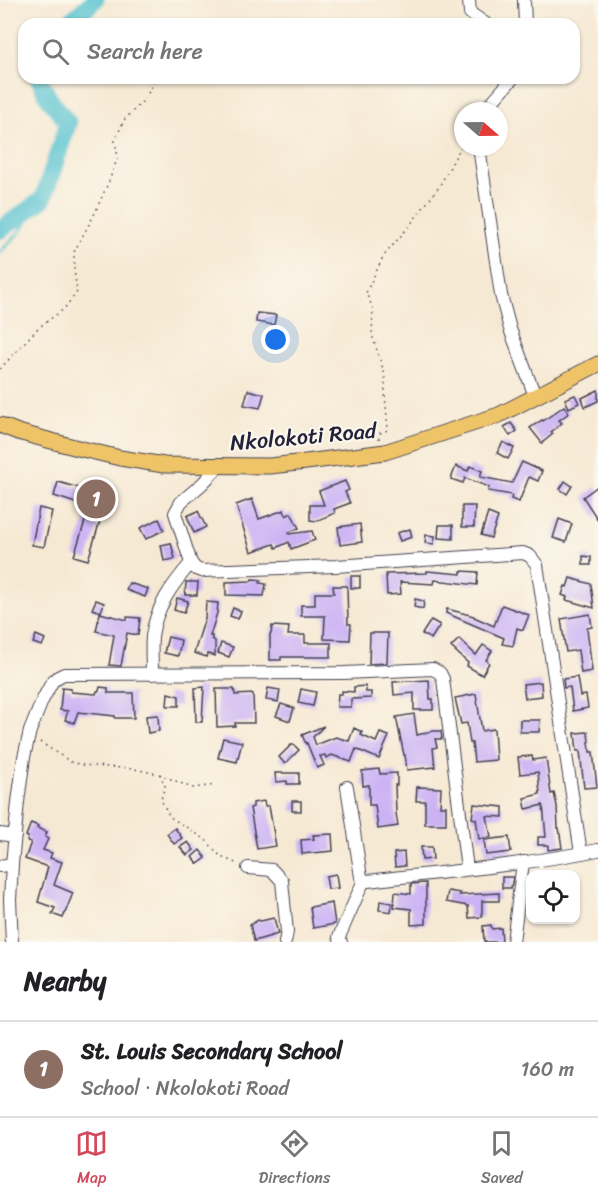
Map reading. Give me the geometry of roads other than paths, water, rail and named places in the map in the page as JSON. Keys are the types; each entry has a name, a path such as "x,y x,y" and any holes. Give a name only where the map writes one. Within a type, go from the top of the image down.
{"main road":[{"name":"Nkolokoti Road","path":"0,425 18,432 120,458 164,465 270,466 385,452 500,415 598,364"}],"street":[{"path":"469,0 470,13 477,18"},
{"path":"524,0 525,18"},
{"path":"492,102 508,84"},
{"path":"480,156 501,295 510,329 535,396"},
{"path":"219,466 181,502 175,513 191,563 202,572 336,566 523,553 530,556 537,565 580,853"},
{"path":"152,674 152,636 159,611 174,582 191,563"},
{"path":"12,942 6,865 15,836 24,757 29,735 42,701 52,682 64,674 344,673 433,669 440,673 443,679 467,868"},
{"path":"347,787 361,877 364,880 523,862 598,850"},
{"path":"0,834 15,836"},
{"path":"513,942 523,862"},
{"path":"248,868 272,870 282,881 287,932 285,942"},
{"path":"340,942 339,937 364,880"}],"waterway":[{"path":"74,18 95,0"},
{"path":"0,230 43,199 68,123 48,97 42,84"},
{"path":"0,252 17,235 43,199"}],"place":[{"name":"St. Louis Secondary School","path":"96,499"}]}
